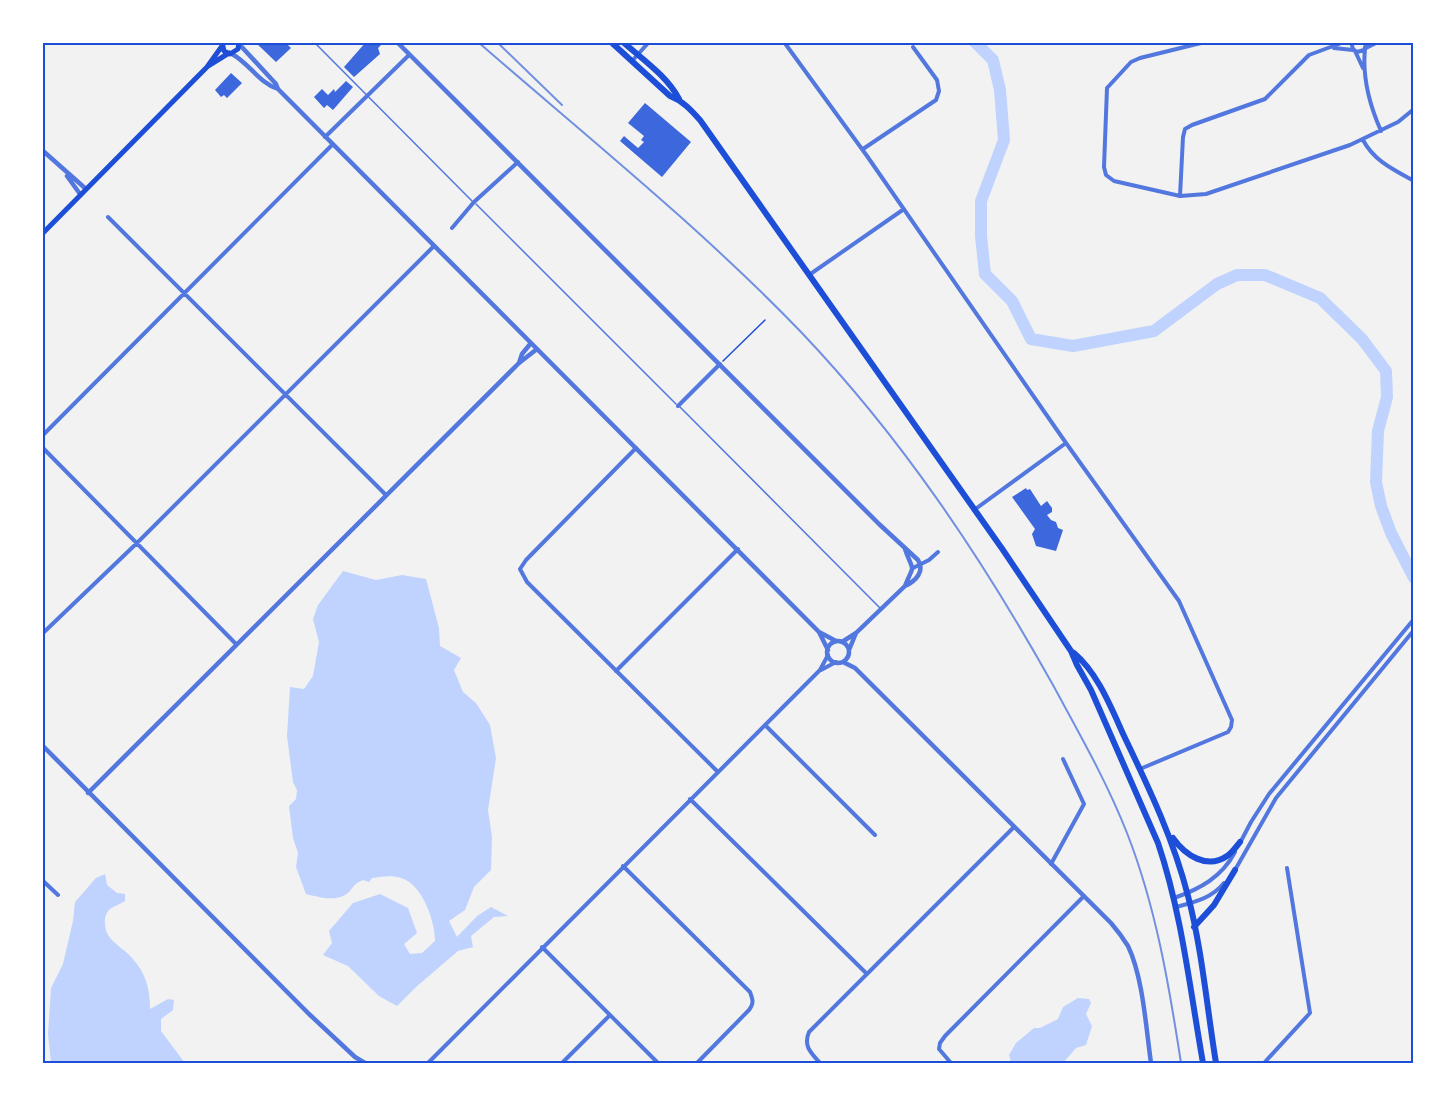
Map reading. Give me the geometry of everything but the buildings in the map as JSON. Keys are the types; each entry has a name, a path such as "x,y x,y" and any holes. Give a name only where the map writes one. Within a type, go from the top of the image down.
{"highway":[{"path":"611,42 673,88 679,99 700,120 1071,651 1091,690 1158,843 1174,898 1203,1063"},
{"path":"622,42 634,58"},
{"path":"1071,651 1083,660 1099,687 1140,769 1167,831 1190,904 1216,1063"},
{"path":"1167,831 1179,847 1190,855 1207,862 1216,862 1228,856 1240,842"},
{"path":"1194,927 1214,906 1235,870"}],"main road":[{"path":"221,43 224,51 230,53"},
{"path":"207,67 221,43"},
{"path":"42,234 207,67 238,49 240,43"}],"street":[{"path":"397,42 921,565"},
{"path":"634,58 649,42"},
{"path":"784,42 863,149 1179,602 1232,720 1231,727 1228,732 1140,769"},
{"path":"1205,42 1140,57 1131,62 1107,88 1104,167 1107,176 1114,181 1180,196 1212,192 1363,140 1411,114 1414,109"},
{"path":"1333,48 1344,42"},
{"path":"1351,42 1363,69 1372,112 1381,131"},
{"path":"1363,69 1367,42"},
{"path":"1180,196 1185,129 1265,99 1310,55 1321,50 1333,48 1360,52 1378,42"},
{"path":"240,43 278,89"},
{"path":"863,149 936,100 939,91 937,80 913,47"},
{"path":"230,53 250,66 261,81 278,89 738,548 819,632 842,642 856,633 918,576 921,565"},
{"path":"325,137 409,55"},
{"path":"1363,140 1372,155 1414,181"},
{"path":"42,436 332,144"},
{"path":"42,150 86,189"},
{"path":"452,228 474,202 519,162"},
{"path":"62,169 80,194"},
{"path":"809,275 904,209"},
{"path":"108,217 386,495"},
{"path":"42,634 137,543 434,246"},
{"path":"519,363 522,354 531,343"},
{"path":"88,793 519,363 537,349"},
{"path":"678,406 720,364"},
{"path":"974,510 1066,443"},
{"path":"42,447 236,644"},
{"path":"636,448 526,560 520,569 527,582 718,772"},
{"path":"616,671 738,548"},
{"path":"905,549 914,568"},
{"path":"905,586 914,568 938,552"},
{"path":"1174,898 1197,890 1216,877 1230,861 1269,794 1414,619"},
{"path":"1175,908 1213,894 1235,870 1276,798 1414,630"},
{"path":"819,632 828,653 836,662"},
{"path":"843,662 856,633"},
{"path":"820,670 830,645 836,641"},
{"path":"842,642 855,668"},
{"path":"428,1063 820,670 836,662 843,662 855,668 1111,923 1126,943 1134,962 1151,1063"},
{"path":"765,725 875,835"},
{"path":"42,745 355,1057 365,1063"},
{"path":"1052,864 1084,804 1062,759"},
{"path":"690,799 867,974"},
{"path":"820,1063 808,1048 808,1034 1014,827"},
{"path":"623,866 750,992 753,998 753,1005 749,1010 697,1063"},
{"path":"1264,1063 1310,1013 1287,867"},
{"path":"42,880 57,895"},
{"path":"951,1063 939,1049 945,1036 1084,896"},
{"path":"543,947 658,1063"},
{"path":"562,1063 610,1015"},
{"path":"355,1057 357,1063"}],"lane":[{"path":"314,42 881,609"}],"path":[{"path":"720,364 765,320"}],"water":[{"path":"343,571 376,580 402,575 426,579 439,628 440,646 461,658 454,670 463,692 476,703 490,725 496,758 488,810 492,837 491,870 474,887 465,910 449,921 457,937 477,916 491,907 508,916 494,917 471,936 473,947 458,951 397,1006 379,996 348,966 323,955 332,943 329,931 353,903 380,894 408,908 417,933 404,944 410,954 422,953 435,941 431,917 420,893 405,879 387,876 372,878 369,882 360,881 349,892 339,897 317,897 306,894 296,867 298,853 293,838 289,806 296,799 297,790 293,782 287,736 290,687 304,689 313,676 319,642 313,619 318,605"},
{"path":"105,874 107,885 117,893 125,894 125,901 106,914 108,934 141,969 148,988 150,1009 168,999 174,1000 173,1010 161,1019 161,1031 185,1063 51,1063 48,1034 51,988 63,964 75,902 96,878"},
{"path":"1078,998 1089,999 1091,1003 1086,1014 1092,1026 1086,1045 1076,1048 1063,1063 1011,1063 1009,1055 1016,1043 1034,1028 1040,1028 1058,1019 1063,1007"}],"waterway":[{"path":"975,42 993,60 1000,90 1004,140 981,201 981,236 985,274 1012,301 1031,339 1073,346 1154,331 1217,284 1237,275 1265,275 1320,298 1362,339 1386,371 1387,397 1378,431 1376,482 1381,506 1391,533 1414,578"}],"railway":[{"path":"478,42 724,256 801,332 873,414 969,545 1026,638 1083,739 1127,833 1154,918 1181,1063"},
{"path":"497,42 562,105"}]}
